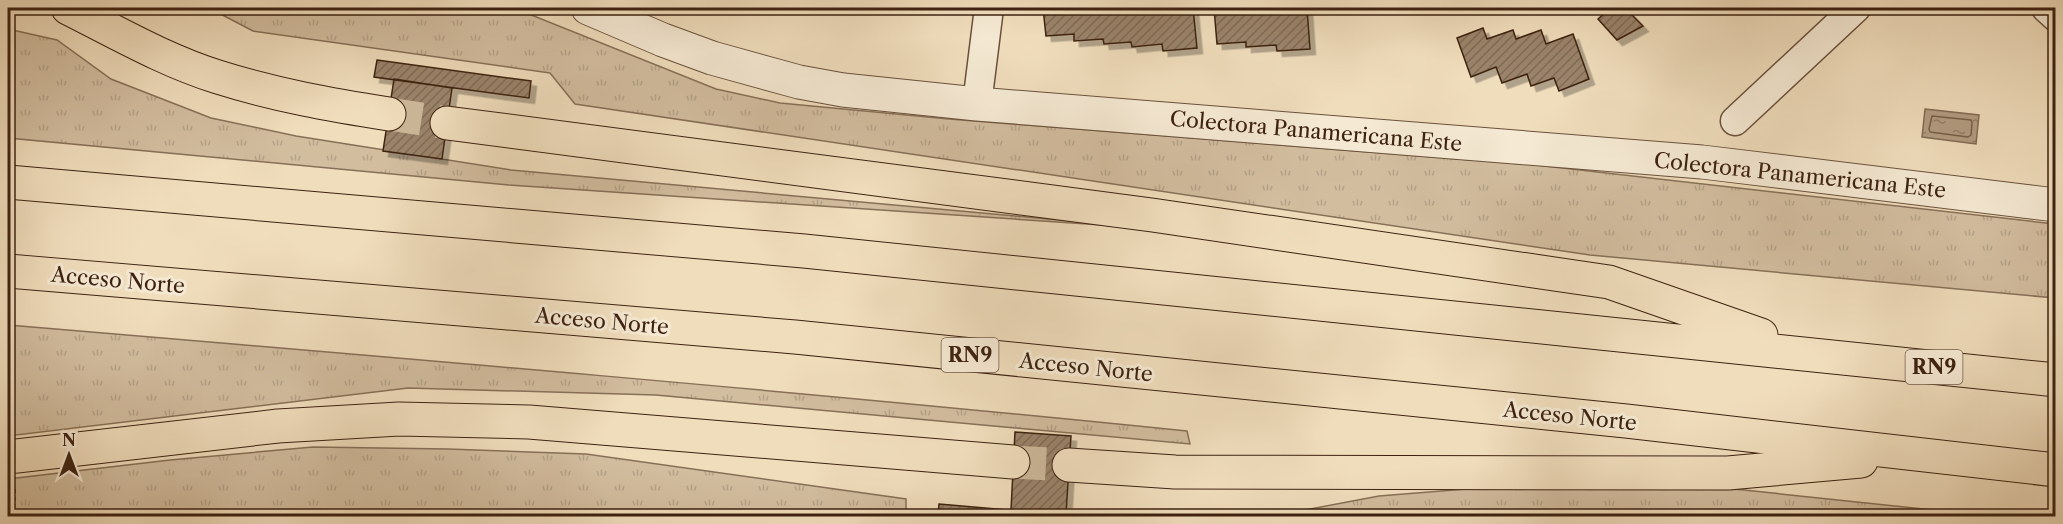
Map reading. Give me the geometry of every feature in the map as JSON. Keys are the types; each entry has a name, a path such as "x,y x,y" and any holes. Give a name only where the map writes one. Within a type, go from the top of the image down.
{"highway":[{"path":"68,8 146,47 216,77 300,100 389,114"},
{"path":"447,123 1141,213 1609,282 1814,354"},
{"name":"RN9","path":"8,182 804,250 2055,380"},
{"name":"Acceso Norte","path":"8,271 807,338 1626,421 2055,470"},
{"path":"11,469 279,426 399,419 530,422 1013,462"},
{"path":"1069,465 1175,472 1728,473 1932,455"}],"street":[{"name":"Colectora Panamericana Este","path":"588,8 712,58 799,82 843,90 977,104 1702,162 2055,205"},
{"path":"977,104 989,8"},
{"path":"1735,121 1856,8"},
{"path":"2046,8 2055,17"}],"path":[{"path":"11,469 13,516"}],"green space":[{"path":"209,8 514,8 716,89 780,103 949,119 1536,165 2055,224 2055,298 1590,255 575,104 550,73 253,31"},
{"path":"8,29 57,40 111,79 211,118 296,136 511,170 1147,228 509,185 8,138"},
{"path":"8,325 450,362 1040,416 1187,431 1190,444 656,395 408,388 8,436"},
{"path":"313,447 586,454 906,499 906,516 786,516 726,512 650,516 8,516 8,479 170,460"},
{"path":"1542,483 1677,483 1990,516 1244,516 1289,513 1379,496"}],"water":[{"path":"1925,109 1979,115 1976,144 1922,137"}],"building":[{"path":"1043,8 1193,8 1197,48 1163,51 1162,44 1132,47 1131,42 1104,44 1103,39 1074,41 1074,34 1046,36"},
{"path":"1214,8 1307,8 1310,49 1277,51 1276,45 1246,47 1246,42 1217,44"},
{"path":"1610,8 1625,8 1643,26 1617,40 1598,19"},
{"path":"1483,28 1487,39 1513,30 1516,39 1541,30 1546,44 1573,34 1589,79 1559,91 1554,78 1531,86 1527,74 1502,83 1496,67 1471,77 1457,38"},
{"path":"377,60 531,81 529,98 374,77"},
{"path":"394,79 452,88 442,159 383,151"},
{"path":"1015,432 1071,436 1066,514 1011,510"},
{"path":"939,504 1077,516 938,516"}],"tunnel":[{"path":"389,114 447,123"},
{"path":"1013,462 1069,465"}]}
